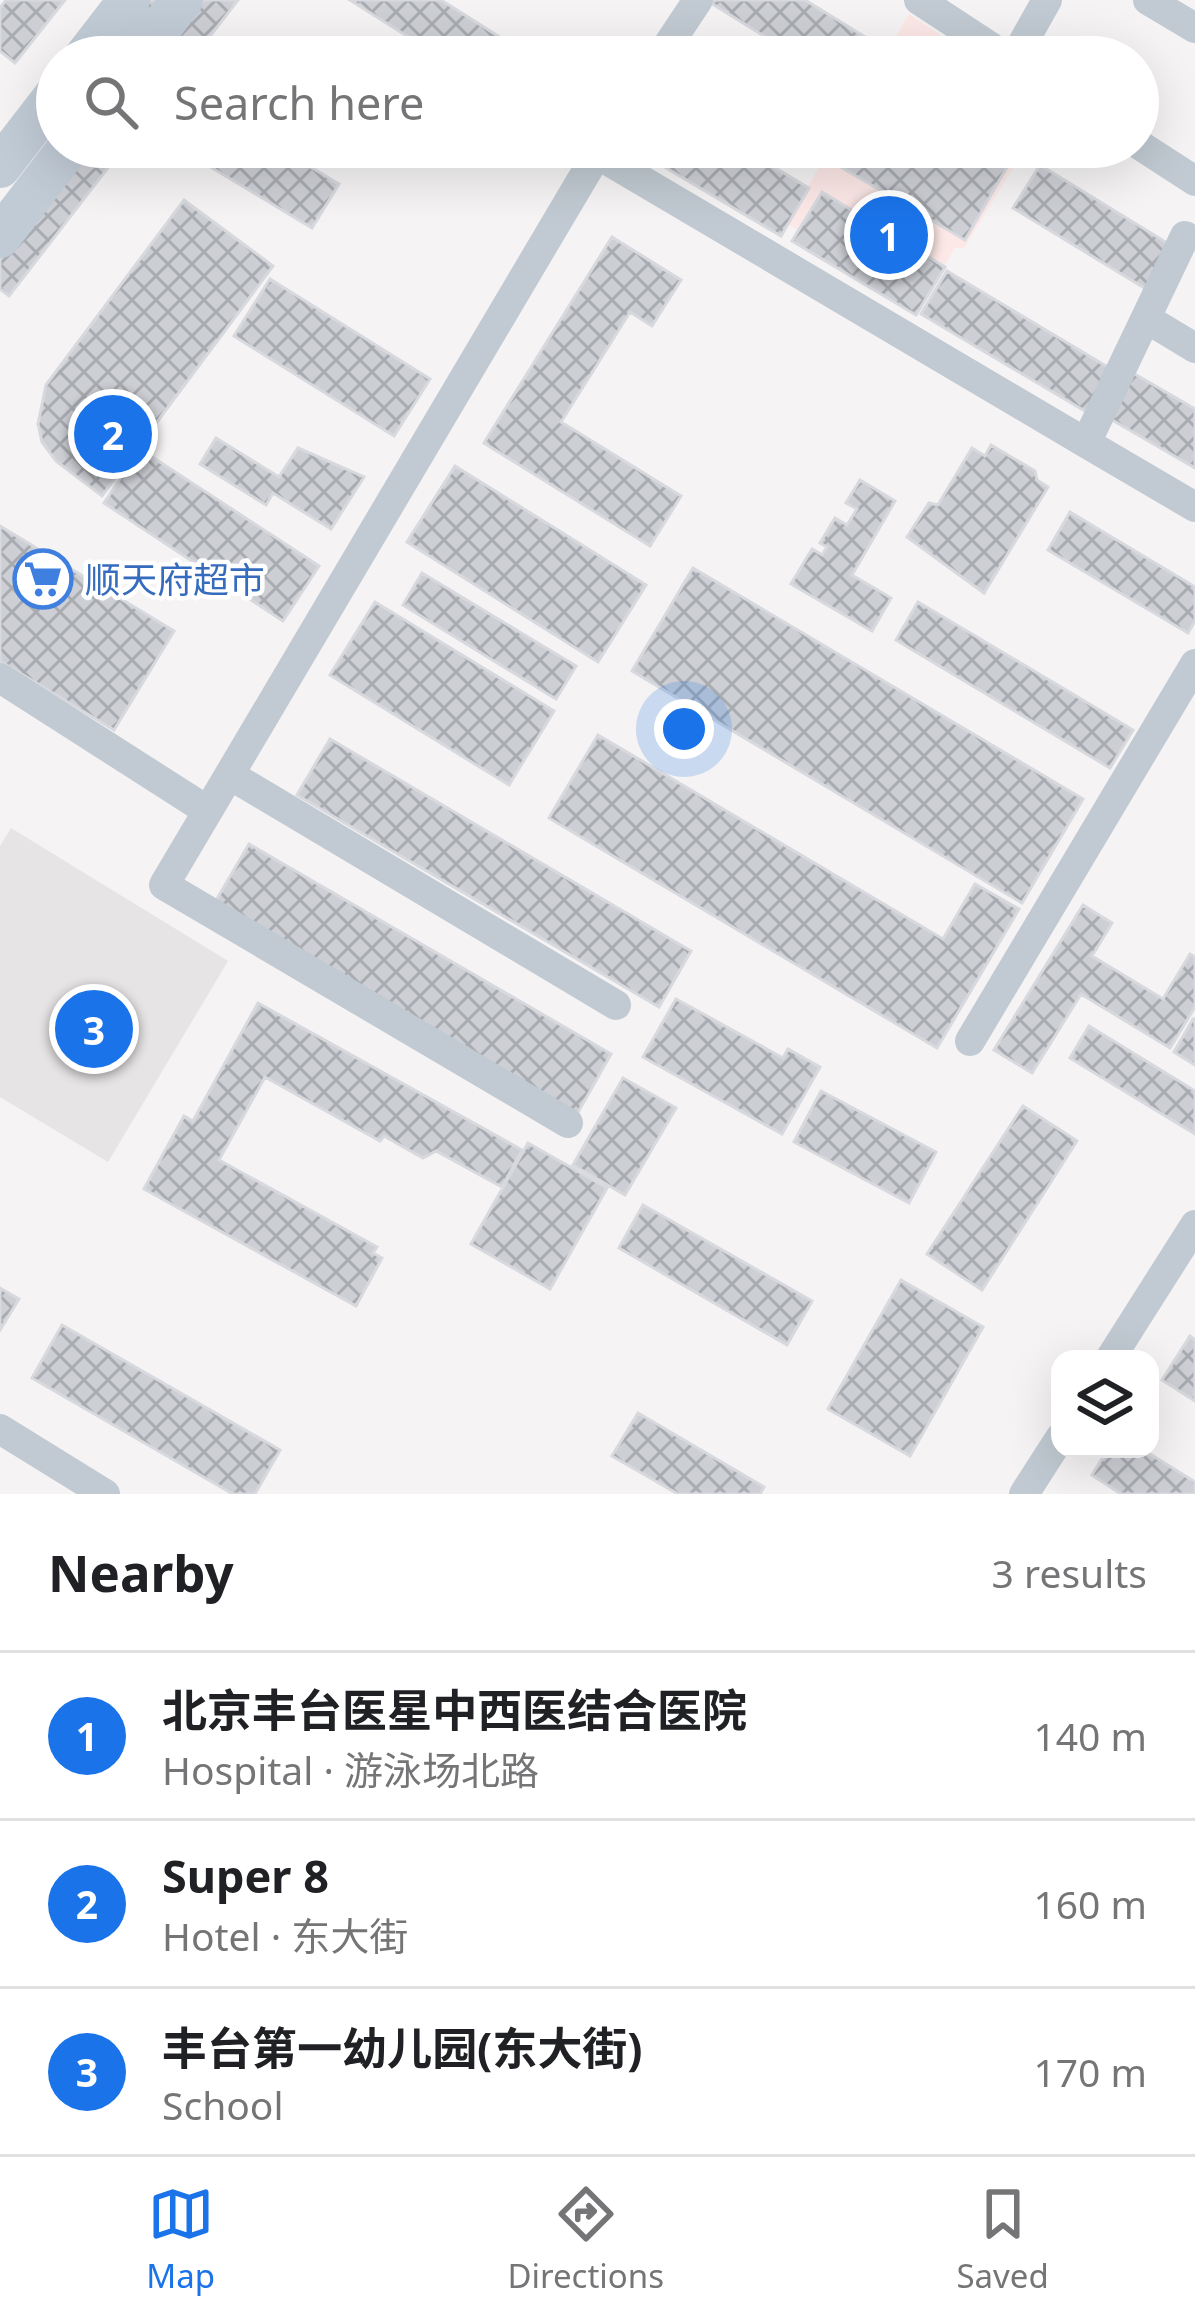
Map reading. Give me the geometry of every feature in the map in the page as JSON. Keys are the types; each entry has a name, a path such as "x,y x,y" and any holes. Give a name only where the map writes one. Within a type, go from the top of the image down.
{"main road":[{"path":"102,36 130,0"},
{"path":"154,36 182,0"},
{"path":"5,148 36,115"},
{"path":"0,237 53,168"}],"street":[{"path":"674,36 698,0"},
{"path":"919,0 974,36"},
{"path":"1027,36 1047,0"},
{"path":"1148,0 1195,28"},
{"path":"1159,158 1195,181"},
{"path":"568,1123 164,885 590,168"},
{"path":"628,168 1195,507"},
{"path":"1086,442 1147,319 1156,288 1185,236"},
{"path":"1147,319 1195,348"},
{"path":"970,1041 1195,664"},
{"path":"0,678 208,811"},
{"path":"230,775 616,1005"},
{"path":"1116,1350 1195,1225"},
{"path":"0,1429 106,1494"},
{"path":"1024,1494 1051,1452"}],"shaded area":[{"path":"909,14 942,36 896,36"},
{"path":"819,168 1013,168 964,248 955,248 921,304 786,223"},
{"path":"11,828 228,961 108,1162 0,1097 0,846"}],"building":[{"path":"6,0 65,0 15,63 0,51 0,8"},
{"path":"116,0 238,0 210,36 88,36"},
{"path":"350,0 441,0 498,36 407,36"},
{"path":"706,0 805,0 864,36 764,36"},
{"path":"48,168 108,168 9,296 0,289 0,232"},
{"path":"212,168 312,168 339,184 312,228"},
{"path":"666,168 775,168 809,188 781,236"},
{"path":"843,168 1007,168 965,240"},
{"path":"1038,168 1045,168 1172,246 1146,289 1013,208"},
{"path":"822,192 945,267 916,315 792,241"},
{"path":"184,200 273,266 102,496 56,461 42,442 38,424 46,385"},
{"path":"612,237 681,280 652,326 630,312 561,422 681,496 650,546 484,443"},
{"path":"947,271 1116,372 1090,414 921,314"},
{"path":"270,279 430,379 394,436 234,336"},
{"path":"1133,373 1195,409 1195,468 1107,417"},
{"path":"216,438 279,477 298,448 364,477 331,529 273,493 266,505 200,464"},
{"path":"991,445 1035,471 1037,480 1048,487 984,593 907,537 929,503 938,505 972,448 985,456"},
{"path":"140,449 319,566 283,621 104,503"},
{"path":"455,466 646,585 598,662 407,542"},
{"path":"860,480 895,501 852,575 891,598 872,631 791,584 812,549 822,555 827,547 820,543 835,518 847,525 857,509 846,503"},
{"path":"1070,512 1195,587 1195,621 1188,633 1048,550"},
{"name":"顺天府超市","path":"0,526 174,631 114,730 0,661"},
{"path":"693,568 1083,799 1022,903 632,671"},
{"path":"422,573 576,666 556,699 403,605"},
{"path":"375,602 554,711 509,785 330,675"},
{"path":"918,602 1133,730 1110,768 896,640"},
{"path":"598,735 943,939 975,884 1019,909 937,1048 549,818"},
{"path":"330,739 691,951 659,1007 297,795"},
{"path":"249,844 611,1054 577,1114 214,904"},
{"path":"1083,905 1112,923 1092,956 1163,999 1190,954 1195,957 1195,1007 1170,1048 1081,994 1032,1073 994,1050"},
{"path":"676,999 783,1058 788,1049 820,1067 782,1134 643,1057"},
{"path":"258,1003 522,1150 502,1187 436,1151 423,1158 384,1136 380,1141 265,1077 219,1160 377,1247 373,1253 382,1258 356,1306 144,1189 184,1116 193,1121"},
{"path":"1195,1019 1195,1065 1174,1052"},
{"path":"1089,1026 1195,1091 1195,1134 1070,1058"},
{"path":"623,1078 676,1108 625,1195 573,1165"},
{"path":"821,1091 936,1152 909,1203 794,1142"},
{"path":"1023,1106 1077,1141 982,1290 927,1254"},
{"path":"528,1143 607,1188 550,1289 471,1244"},
{"path":"643,1205 812,1301 787,1345 619,1248"},
{"path":"901,1280 983,1327 910,1456 828,1409"},
{"path":"0,1288 19,1299 0,1330"},
{"path":"62,1325 280,1450 255,1494 233,1494 32,1378"},
{"path":"1190,1336 1195,1340 1195,1401 1162,1380"},
{"path":"638,1413 764,1487 760,1494 678,1494 612,1456"},
{"path":"1102,1458 1156,1458 1195,1482 1195,1494 1121,1494 1092,1475"}],"place":[{"name":"北京丰台医星中西医结合医院","path":"889,235"},
{"name":"Super 8","path":"113,434"},
{"name":"顺天府超市","path":"43,579"},
{"name":"丰台第一幼儿园(东大街)","path":"94,1029"}]}
